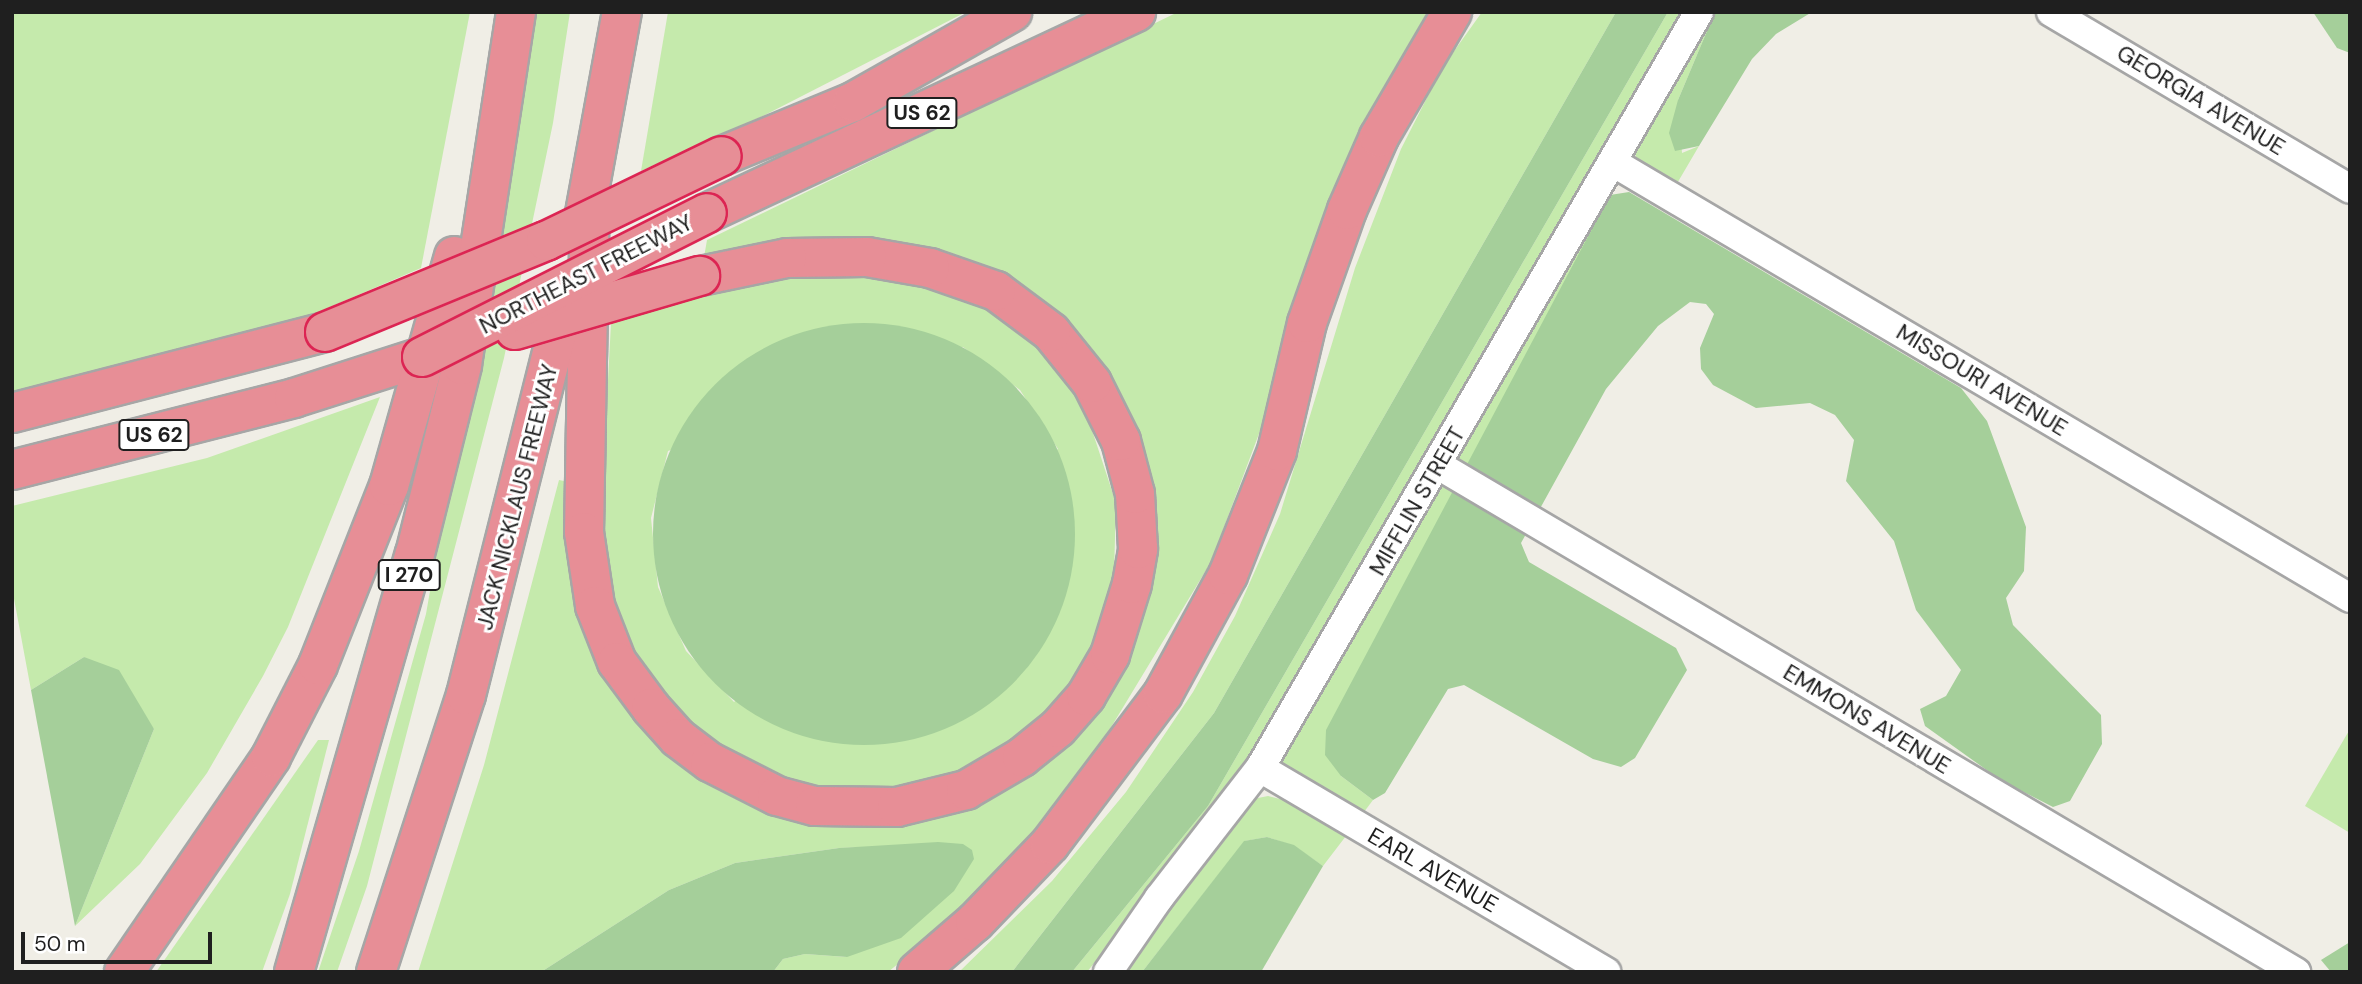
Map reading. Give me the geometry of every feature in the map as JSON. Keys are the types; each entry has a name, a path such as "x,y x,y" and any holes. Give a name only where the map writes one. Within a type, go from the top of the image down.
{"highway":[{"name":"I 270","path":"294,972 415,554 463,365 489,169 516,12"},
{"name":"JACK NICKLAUS FREEWAY","path":"376,972 466,695 541,411 611,90 622,12"},
{"path":"611,90 635,12"},
{"path":"12,413 325,332 546,241 722,156 853,102 1012,12"},
{"name":"NORTHEAST FREEWAY","path":"12,470 294,398 422,357 707,214 1136,12"},
{"path":"917,972 975,922 1050,844 1163,694 1228,575 1277,451 1307,323 1347,210 1379,137 1452,12"},
{"path":"124,972 252,787 318,665 389,486 456,247 489,169"},
{"path":"422,357 700,276 786,258 867,257 930,268 996,291 1051,332 1091,383 1121,441 1135,494 1138,549 1132,584 1110,655 1086,696 1058,728 1022,757 965,790 897,807 815,806 777,796 710,762 678,738 651,708 617,662 594,606 584,532 590,190"}],"street":[{"name":"MIFFLIN STREET","path":"1108,972 1158,898 1260,768 1614,163 1699,12"},
{"name":"GEORGIA AVENUE","path":"2051,12 2350,189"},
{"name":"MISSOURI AVENUE","path":"1614,163 2350,598"},
{"name":"EMMONS AVENUE","path":"1438,465 2296,972"},
{"name":"EARL AVENUE","path":"1260,768 1606,972"}],"green space":[{"path":"12,12 470,12 421,268 309,316 12,396"},
{"path":"531,12 570,12 553,123 504,358 367,886 337,972 318,972 359,851 426,614"},
{"path":"668,12 966,12 763,116 641,171"},
{"path":"1178,12 1427,12 1339,178 1309,258 1263,423 1211,562 1096,752 1032,835 932,936 888,972 773,972 783,959 805,954 846,957 963,844 839,848 735,863 669,890 541,972 418,972 484,765 559,480 569,482 656,738 880,822 1088,714 1146,492 996,277 703,263 707,240"},
{"path":"1482,12 1616,12 1214,713 1012,972 959,972 1052,881 1126,792 1193,692 1235,616 1280,514 1355,268 1401,149 1442,68"},
{"path":"1616,12 1668,12 1208,806 1072,972 1012,972 1214,713"},
{"path":"1668,12 1686,12 1226,797 1087,972 1072,972 1208,806"},
{"path":"1715,12 1678,100 1682,153 1699,146 1672,192 1636,162 1635,146"},
{"path":"1715,12 1812,12 1776,34 1752,59 1699,146 1675,151 1669,133 1678,100"},
{"path":"2313,12 2350,12 2350,53 2337,48"},
{"path":"1629,192 1961,388 1987,421 2026,527 2024,571 2006,598 2013,625 2101,715 2102,744 2070,801 2053,807 2002,781 1925,726 1920,709 1946,696 1961,670 1916,610 1894,541 1846,481 1854,440 1835,415 1810,403 1756,408 1713,385 1701,369 1700,348 1714,314 1706,304 1690,302 1658,326 1606,389 1521,543 1529,562 1676,648 1687,670 1635,758 1621,767 1593,759 1464,685 1448,689 1385,793 1373,800 1341,776 1325,755 1326,730 1610,195"},
{"path":"1610,195 1532,348 1341,776 1373,800 1358,820 1283,769 1281,751"},
{"path":"880,274 979,300 1024,334 1062,375 1086,412 1116,503 1114,574 1102,626 1074,679 1048,713 1013,743 954,774 907,789 807,787 760,771 715,747 677,717 635,662 615,614 601,514 611,323 775,276","holes":["963,347 1020,390 1058,449 734,702 686,651 658,587 651,518 668,451"]},
{"path":"864,323 905,327 945,339 981,359 1013,385 1039,417 1059,453 1071,493 1075,534 1071,575 1059,615 1039,651 1013,683 981,709 945,729 905,741 864,745 823,741 783,729 747,709 715,683 689,651 669,615 657,575 653,534 657,493 669,453 689,417 715,385 747,359 783,339 823,327"},
{"path":"380,397 288,627 263,676 207,773 140,864 75,926 154,729 84,657 31,690 12,588 12,506 207,458"},
{"path":"84,657 119,670 154,729 75,926 31,690"},
{"path":"2350,729 2350,833 2305,806"},
{"path":"318,740 329,740 290,894 262,972 156,972"},
{"path":"1268,796 1288,801 1346,836 1323,866 1294,846 1267,837 1245,841 1142,972 1115,972 1253,799"},
{"path":"1267,837 1294,845 1323,866 1261,972 1142,972 1244,841"},
{"path":"938,842 963,844 972,850 974,859 954,891 901,938 847,957 805,954 783,959 773,972 541,972 669,890 735,863 839,848"},
{"path":"2350,942 2350,972 2331,972 2321,960"}]}
